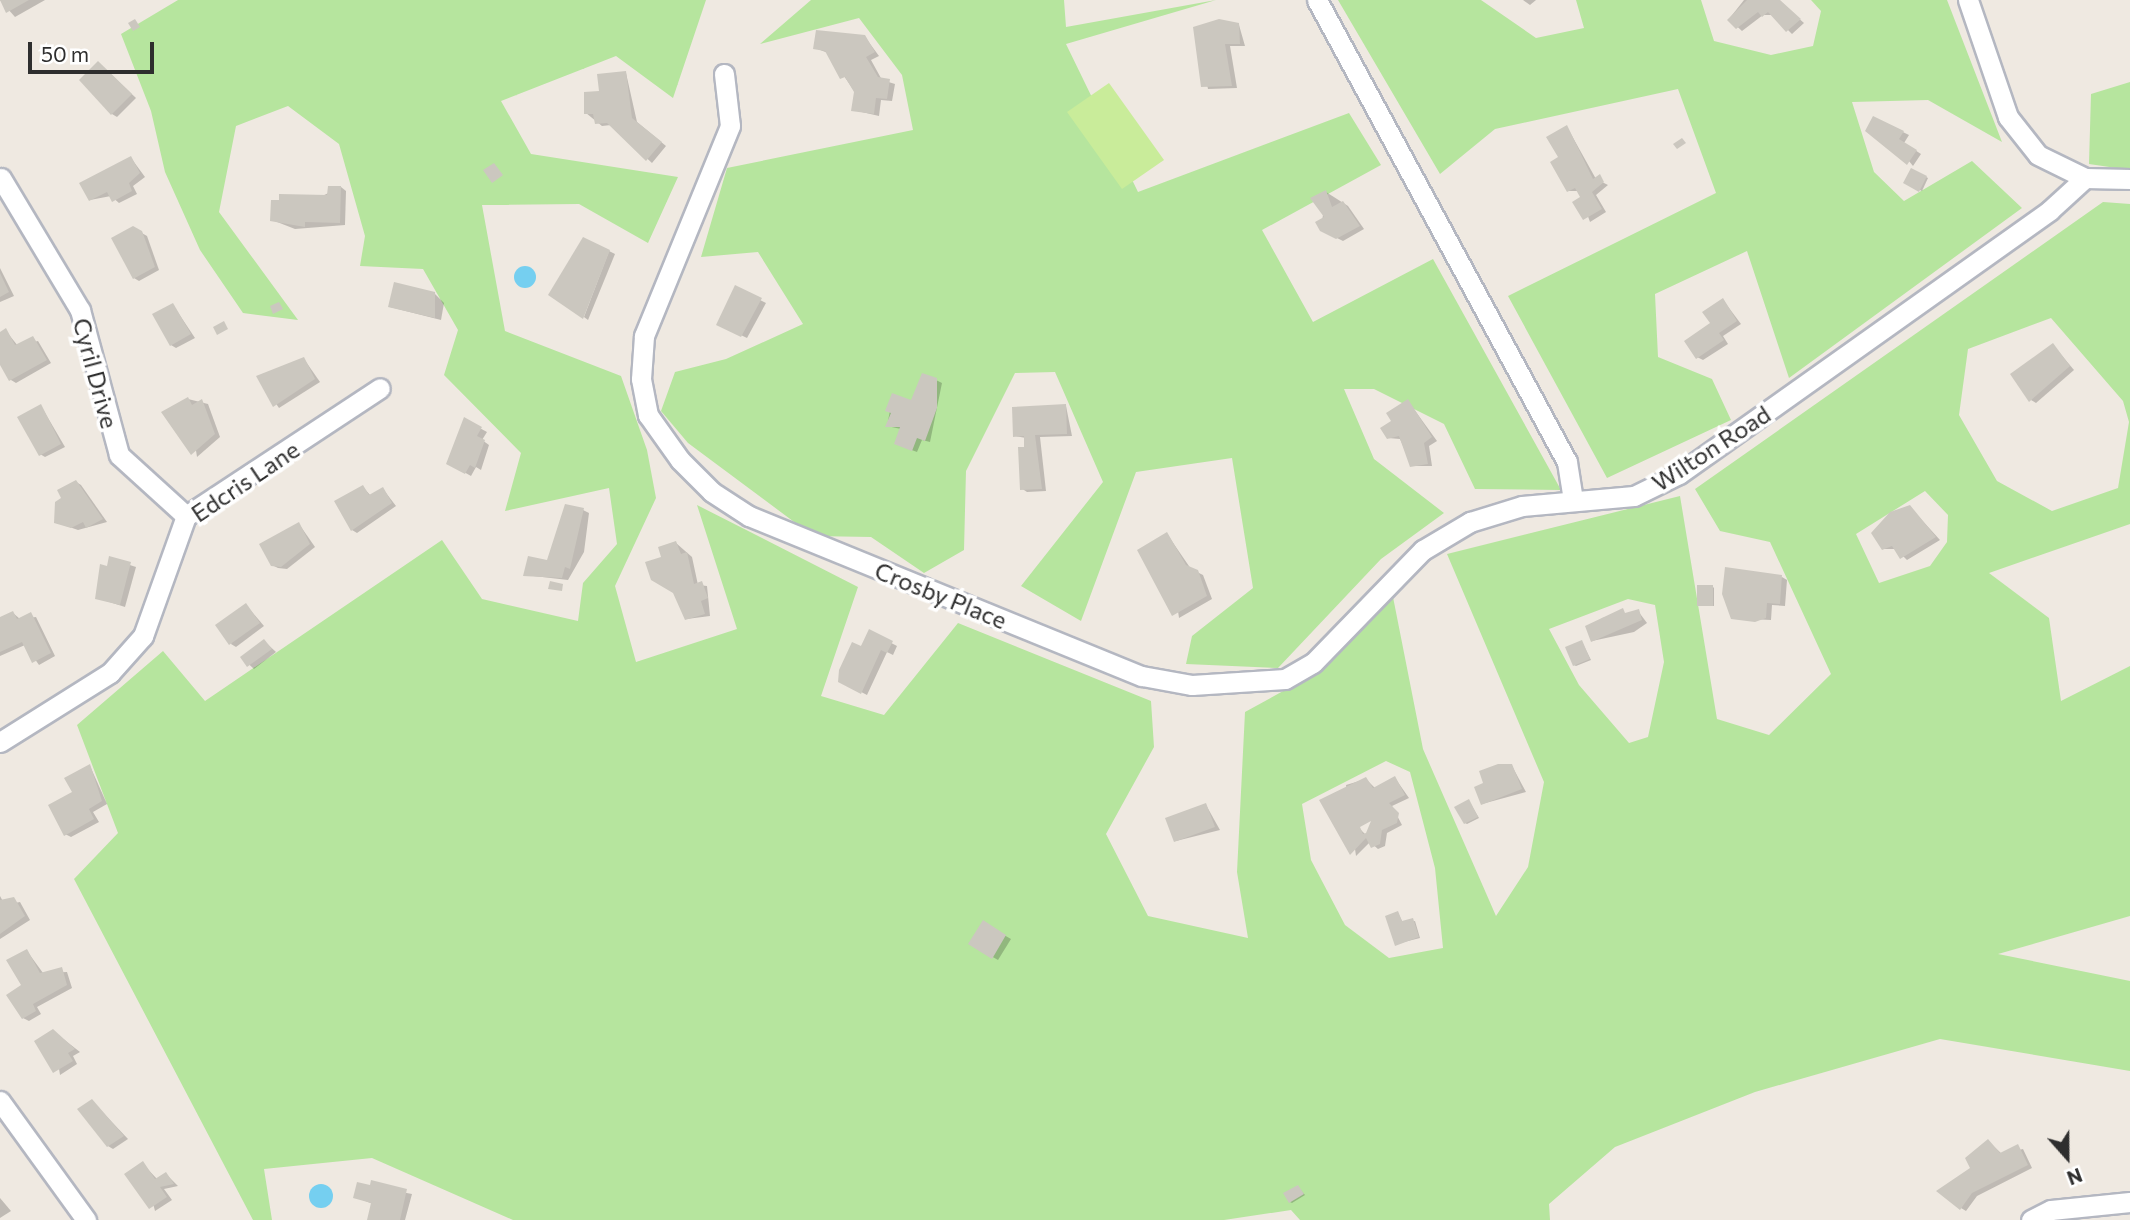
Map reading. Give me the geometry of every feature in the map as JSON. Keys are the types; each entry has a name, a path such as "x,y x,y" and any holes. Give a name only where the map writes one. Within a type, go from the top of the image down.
{"street":[{"path":"1317,0 1567,462 1573,499"},
{"path":"1968,0 2008,117 2038,155 2085,178 2130,179"},
{"name":"Crosby Place","path":"724,74 730,126 659,289 644,336 641,379 648,415 680,460 712,492 749,516 1142,676 1228,684 1285,679 1313,663 1423,550 1470,522 1573,499"},
{"name":"Cyril Drive","path":"1,178 80,310 120,455 186,516"},
{"name":"Wilton Road","path":"1573,499 1634,496 1679,474 2050,210 2085,178"},
{"name":"Edcris Lane","path":"0,742 110,673 143,636 186,516 380,388"},
{"path":"0,1101 86,1220"},
{"path":"2031,1220 2051,1210 2130,1202"}],"green space":[{"path":"178,0 706,0 673,98 616,56 501,101 531,154 678,177 648,243 579,204 482,205 505,331 621,376 647,450 656,498 615,586 636,662 737,629 697,505 858,587 821,696 884,715 958,623 1151,701 1154,747 1106,834 1148,916 1248,938 1237,872 1245,712 1314,674 1393,597 1423,749 1496,916 1528,867 1544,782 1447,554 1680,496 1717,719 1769,735 1831,674 1770,542 1720,531 1695,489 2103,202 2130,204 2130,524 1989,573 2049,618 2061,701 2130,666 2130,916 1998,954 2130,981 2130,1071 1940,1039 1755,1092 1615,1147 1549,1204 1550,1220 1300,1220 1291,1210 1224,1220 513,1220 372,1158 264,1169 272,1220 253,1220 74,879 118,833 77,725 163,651 205,701 442,540 482,599 578,621 583,583 617,544 609,488 505,511 521,453 444,375 458,330 423,269 360,266 365,236 339,144 288,106 236,126 219,212 298,320 243,313 200,250 165,172 151,111 121,34","holes":["2051,318 2123,401 2129,422 2118,488 2052,511 1997,481 1959,415 1968,349","1925,491 1948,515 1947,542 1930,566 1879,583 1856,534","1628,599 1655,605 1664,662 1648,737 1629,743 1579,685 1549,629","1386,761 1410,772 1435,868 1443,948 1389,958 1345,925 1311,860 1302,804"]},
{"path":"811,0 1064,0 1066,27 1216,0 1066,44 1138,192 1349,113 1381,165 1262,230 1313,322 1433,259 1561,490 1475,489 1444,424 1374,389 1344,389 1374,459 1444,513 1381,559 1278,668 1186,664 1192,636 1253,588 1232,458 1136,472 1081,621 1021,586 1103,482 1055,372 1015,373 966,471 964,550 924,573 871,537 813,536 688,443 661,411 675,372 726,359 803,324 758,252 701,257 727,168 913,130 902,75 859,18 760,44"},
{"path":"1338,0 1481,0 1536,38 1584,28 1576,0 1701,0 1714,41 1771,55 1813,46 1821,11 1811,0 1947,0 2002,142 1928,100 1852,102 1874,172 1904,201 1972,161 2022,208 1789,378 1747,251 1655,294 1658,357 1712,379 1731,420 1607,478 1508,296 1716,193 1678,89 1495,129 1440,174"},
{"path":"2130,82 2130,170 2089,164 2091,94"},
{"path":"1109,83 1164,160 1122,189 1067,112"}],"water":[{"path":"521,266 529,266 536,273 536,281 529,288 521,288 514,281 514,273"},
{"path":"321,1184 330,1187 333,1196 330,1205 321,1208 312,1205 309,1196 312,1187"}],"building":[{"path":"0,0 29,0 6,13"},
{"path":"1747,0 1780,0 1801,19 1786,32 1768,12 1762,17 1758,12 1736,29 1727,20"},
{"path":"135,19 140,27 133,31 128,23"},
{"path":"1219,19 1239,23 1240,44 1225,44 1232,86 1201,87 1193,27"},
{"path":"816,30 865,35 875,52 866,57 878,77 890,79 887,99 876,98 874,114 851,111 854,92 845,77 840,79 825,51 813,49"},
{"path":"98,61 132,94 111,115 79,80"},
{"path":"626,71 632,118 662,142 646,161 607,123 595,124 593,114 584,114 584,92 599,91 597,74"},
{"path":"1873,116 1904,131 1899,139 1917,150 1907,165 1865,131"},
{"path":"1567,125 1593,179 1600,174 1604,182 1592,192 1602,209 1583,220 1572,202 1580,197 1575,188 1567,192 1550,162 1558,157 1546,137"},
{"path":"1682,138 1686,143 1677,149 1673,144"},
{"path":"131,156 140,173 129,183 132,191 112,202 107,192 89,201 79,183"},
{"path":"494,163 503,175 492,183 483,170"},
{"path":"1911,168 1927,176 1919,192 1903,183"},
{"path":"328,186 341,186 340,223 305,222 305,227 270,221 271,200 279,200 279,194 327,195"},
{"path":"1326,190 1332,207 1343,201 1360,226 1336,239 1320,231 1315,222 1324,217 1310,198"},
{"path":"133,226 142,231 155,267 133,279 111,238"},
{"path":"583,237 610,250 583,319 548,295"},
{"path":"0,273 9,292 0,297"},
{"path":"394,282 435,292 435,318 388,307"},
{"path":"735,285 762,298 741,337 716,325"},
{"path":"1723,298 1737,321 1719,333 1724,340 1696,359 1684,341 1710,323 1702,312"},
{"path":"279,302 283,309 273,314 270,306"},
{"path":"173,303 191,334 170,346 152,314"},
{"path":"224,321 228,329 217,335 213,327"},
{"path":"6,328 15,345 33,336 47,360 9,381 0,365 0,332"},
{"path":"2053,343 2070,366 2029,402 2010,374"},
{"path":"304,357 315,379 273,407 256,376"},
{"path":"922,373 937,378 937,408 925,441 917,438 912,451 894,444 900,427 885,427 891,413 885,411 892,393 911,400"},
{"path":"188,397 192,405 202,399 215,434 191,455 161,412"},
{"path":"1408,399 1432,437 1424,443 1428,464 1410,467 1399,436 1387,439 1380,428 1391,421 1386,413"},
{"path":"41,404 61,444 39,456 17,417"},
{"path":"1066,404 1067,434 1035,435 1042,489 1020,490 1018,447 1024,447 1024,436 1013,437 1012,407"},
{"path":"464,417 482,427 477,436 485,440 475,468 470,465 465,474 446,464"},
{"path":"76,480 103,519 86,528 83,522 71,528 54,523 55,502 61,498 57,490"},
{"path":"363,485 369,495 383,487 392,503 351,531 334,501"},
{"path":"565,504 584,508 570,569 565,567 562,578 523,576 528,556 547,560"},
{"path":"1910,505 1936,537 1900,559 1892,546 1882,550 1871,533 1890,512"},
{"path":"299,522 310,544 281,567 271,566 259,544"},
{"path":"1167,532 1186,565 1198,570 1207,596 1172,616 1137,550"},
{"path":"676,541 681,554 687,552 694,584 702,581 708,598 701,601 705,614 685,620 673,593 651,580 645,562 661,557 658,547"},
{"path":"109,556 131,562 120,605 95,599 100,564 107,566"},
{"path":"1725,567 1782,575 1780,604 1767,603 1766,618 1755,622 1731,619 1722,594"},
{"path":"550,581 563,584 562,591 548,589"},
{"path":"1697,585 1713,585 1713,606 1697,606"},
{"path":"246,603 260,623 229,645 215,625"},
{"path":"1623,608 1625,613 1639,609 1642,620 1591,642 1585,626"},
{"path":"13,611 17,619 31,612 51,653 32,663 22,642 0,652 0,617"},
{"path":"869,629 893,641 887,653 881,650 861,694 838,682 839,670 852,642 861,646"},
{"path":"264,639 272,649 247,667 240,657"},
{"path":"1582,640 1590,659 1573,666 1565,647"},
{"path":"90,764 102,801 89,809 94,819 64,836 48,805 72,792 64,778"},
{"path":"1498,764 1512,764 1522,789 1481,805 1474,787 1483,783 1479,771"},
{"path":"1395,776 1405,795 1389,803 1399,813 1397,823 1382,830 1380,844 1371,848 1366,838 1350,855 1319,800 1366,777 1373,788","holes":["1371,821 1363,834 1360,827"]},
{"path":"1469,799 1478,817 1464,824 1454,807"},
{"path":"1206,803 1215,827 1174,842 1165,818"},
{"path":"14,897 25,916 0,934 0,900"},
{"path":"1398,911 1402,921 1413,918 1419,937 1395,946 1385,916"},
{"path":"983,920 1006,935 992,959 968,944"},
{"path":"27,949 40,973 62,967 67,985 33,1004 36,1011 22,1019 6,995 21,985 6,960"},
{"path":"53,1029 75,1049 68,1053 73,1061 53,1073 34,1041"},
{"path":"92,1099 124,1136 107,1147 77,1109"},
{"path":"1988,1139 2000,1153 2018,1144 2028,1165 1972,1193 1960,1210 1936,1191 1970,1168 1965,1158"},
{"path":"143,1161 155,1179 166,1172 174,1184 160,1187 167,1197 149,1209 124,1174"},
{"path":"371,1180 407,1189 400,1220 367,1220 371,1203 353,1198 357,1182 370,1185"},
{"path":"1298,1185 1304,1194 1289,1203 1283,1193"}]}
